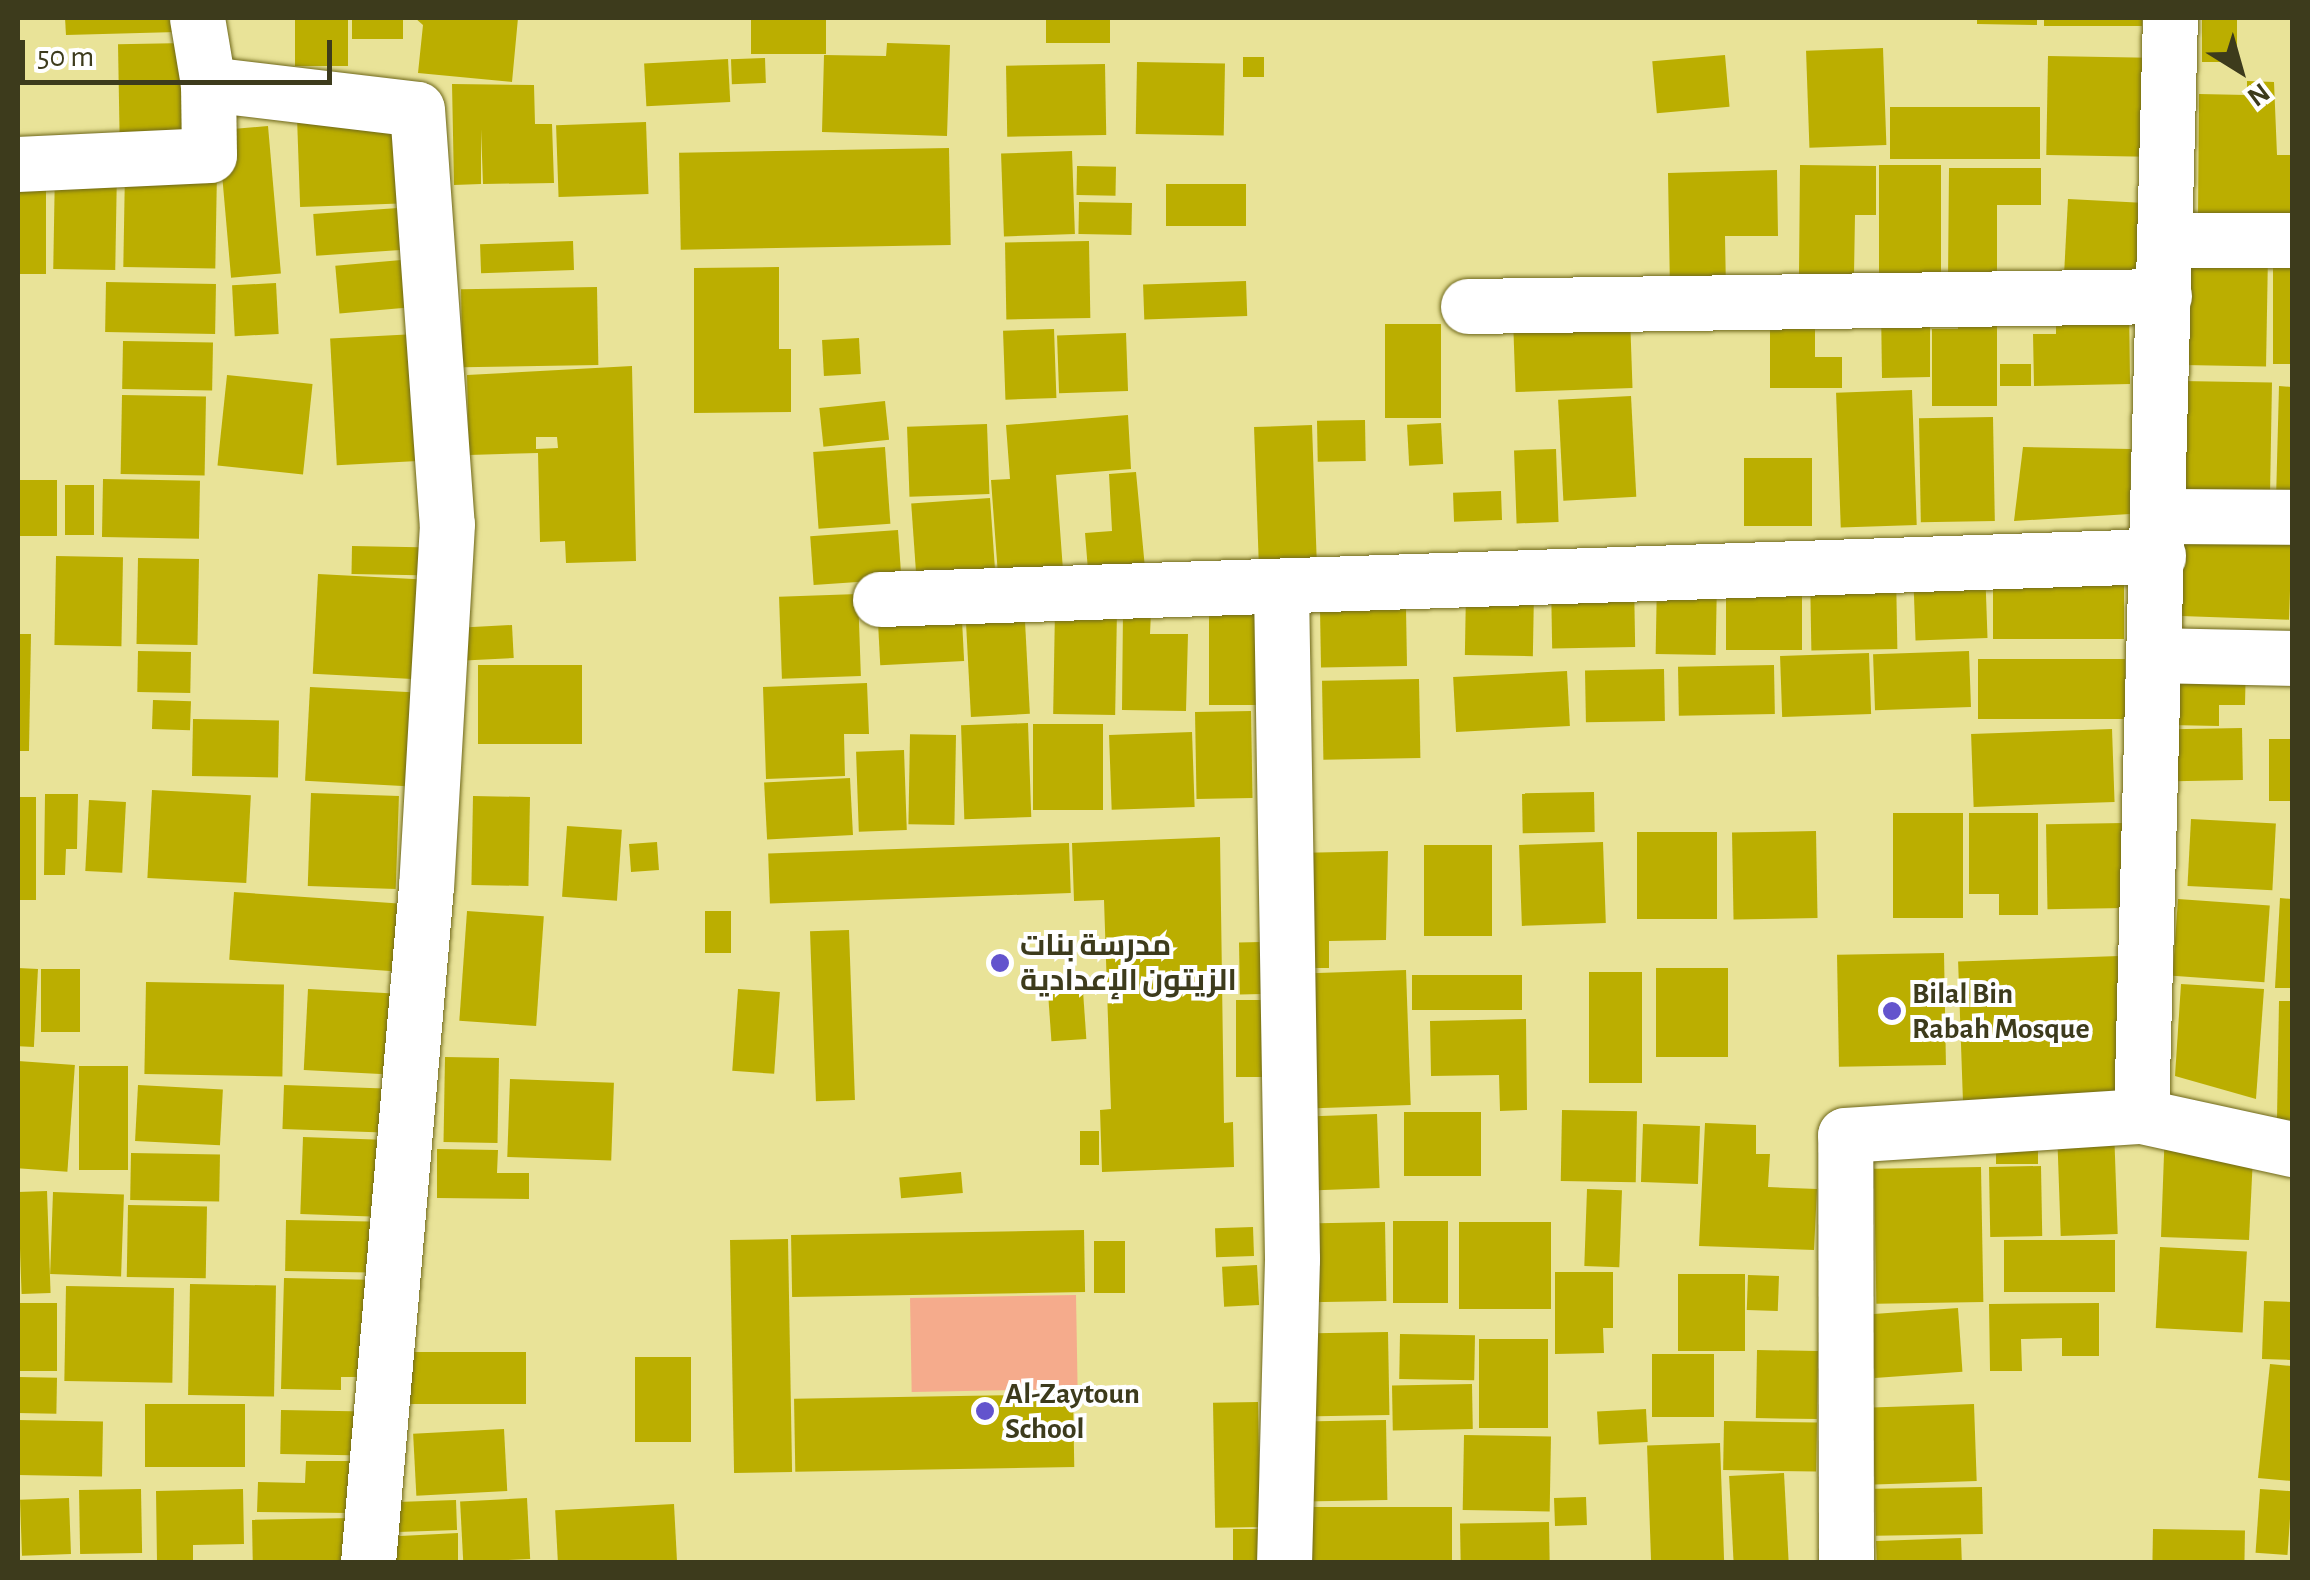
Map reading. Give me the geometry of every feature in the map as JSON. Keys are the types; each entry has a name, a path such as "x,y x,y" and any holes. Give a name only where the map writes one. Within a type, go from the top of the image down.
{"street":[{"path":"18,164 209,155 208,84 197,18"},
{"path":"2141,1116 2170,18"},
{"path":"208,84 416,109 448,524 426,886 368,1562"},
{"path":"2166,240 2292,240"},
{"path":"1468,306 2164,296"},
{"path":"880,599 1280,588 2158,536 2292,517"},
{"path":"1280,588 1292,1259 1284,1562"},
{"path":"2154,655 2292,658"},
{"path":"1846,1562 1845,1135 2141,1116 2292,1149"}],"shaded area":[{"path":"1076,1295 1078,1389 912,1392 910,1298"}],"building":[{"path":"65,18 176,18 177,32 66,35"},
{"path":"295,18 348,18 348,66 295,66"},
{"path":"352,18 403,18 403,39 352,39"},
{"path":"415,18 518,18 512,82 418,73 423,25"},
{"path":"751,18 826,18 826,54 751,54"},
{"path":"1046,18 1110,18 1110,43 1046,43"},
{"path":"1977,18 2037,18 2037,25 1977,24"},
{"path":"2044,18 2142,18 2142,26 2044,26"},
{"path":"2202,18 2237,18 2237,62 2202,62"},
{"path":"186,43 188,144 120,145 118,44"},
{"path":"887,43 950,45 947,136 822,132 824,55 886,56"},
{"path":"1883,48 1886,145 1809,148 1806,51"},
{"path":"1725,55 1730,107 1657,113 1652,61"},
{"path":"2048,56 2149,58 2147,157 2046,155"},
{"path":"1243,57 1264,57 1264,77 1243,77"},
{"path":"765,58 766,83 732,84 731,59"},
{"path":"728,59 730,102 646,106 644,63"},
{"path":"1137,62 1225,64 1224,136 1136,134"},
{"path":"1105,64 1106,135 1007,137 1006,66"},
{"path":"2247,81 2274,82 2277,155 2292,155 2292,218 2198,217 2199,94 2247,95"},
{"path":"452,84 534,85 535,124 552,124 554,183 483,184 481,129 481,184 454,185"},
{"path":"1890,107 2040,107 2040,159 1890,159"},
{"path":"411,115 414,203 300,207 297,119"},
{"path":"646,122 649,194 559,197 556,125"},
{"path":"268,126 281,273 231,278 218,130"},
{"path":"949,148 951,245 681,250 679,153"},
{"path":"1072,151 1075,234 1004,236 1001,153"},
{"path":"1800,165 1876,166 1876,215 1855,215 1854,275 1799,274"},
{"path":"1879,165 1941,165 1941,281 1879,281"},
{"path":"1077,166 1116,167 1115,196 1076,195"},
{"path":"55,168 117,169 115,270 53,269"},
{"path":"1949,168 2041,168 2041,205 1997,205 1997,280 1948,280"},
{"path":"125,170 217,172 215,269 123,267"},
{"path":"1777,170 1778,236 1725,236 1726,290 1670,291 1668,173"},
{"path":"18,172 46,172 46,274 18,274"},
{"path":"1166,184 1246,184 1246,226 1166,226"},
{"path":"2068,199 2141,203 2137,281 2064,277"},
{"path":"1079,202 1132,203 1131,235 1078,234"},
{"path":"412,207 415,249 316,256 313,214"},
{"path":"573,241 574,270 481,273 480,244"},
{"path":"1089,241 1090,318 1006,319 1005,242"},
{"path":"2273,252 2292,252 2292,364 2273,364"},
{"path":"2186,253 2268,254 2266,366 2184,365"},
{"path":"413,259 417,307 339,314 335,266"},
{"path":"779,267 779,349 791,349 791,412 694,413 694,268"},
{"path":"1246,281 1247,316 1144,320 1143,285"},
{"path":"106,282 216,284 215,334 105,332"},
{"path":"276,283 279,334 235,336 232,285"},
{"path":"597,287 598,365 462,367 461,289"},
{"path":"2129,302 2130,384 2034,386 2033,334 2056,334 2056,303"},
{"path":"1958,306 1997,306 1997,406 1932,406 1932,329 1958,329"},
{"path":"1881,307 1930,326 1930,377 1882,378"},
{"path":"1630,316 1633,388 1516,392 1513,320"},
{"path":"1770,316 1815,316 1815,357 1842,357 1842,388 1770,388"},
{"path":"1385,324 1441,324 1441,418 1385,418"},
{"path":"1054,329 1056,398 1005,400 1003,331"},
{"path":"1126,333 1128,391 1059,393 1057,335"},
{"path":"416,334 423,461 337,465 330,339"},
{"path":"859,338 861,374 824,376 822,340"},
{"path":"123,341 213,343 212,391 122,389"},
{"path":"2000,364 2031,364 2031,386 2000,386"},
{"path":"632,366 636,561 566,563 565,541 540,542 538,453 469,455 467,375","holes":["536,437 557,437 558,448 536,449"]},
{"path":"227,375 313,384 303,474 217,466"},
{"path":"2181,381 2272,383 2270,496 2179,494"},
{"path":"2279,386 2292,387 2292,500 2276,500"},
{"path":"1912,390 1917,525 1841,528 1836,393"},
{"path":"122,395 206,396 205,475 121,474"},
{"path":"1631,396 1636,497 1563,501 1558,400"},
{"path":"885,401 889,440 823,447 819,408"},
{"path":"1128,415 1131,469 1056,475 1063,570 998,575 991,480 1010,479 1006,425"},
{"path":"1993,417 1995,521 1921,522 1919,418"},
{"path":"1365,420 1366,461 1318,462 1317,421"},
{"path":"1441,423 1443,464 1409,466 1407,425"},
{"path":"987,424 989,494 909,497 907,427"},
{"path":"1312,425 1317,560 1259,562 1254,427"},
{"path":"885,447 890,524 819,529 813,452"},
{"path":"2023,447 2131,449 2130,514 2014,521"},
{"path":"1556,449 1559,522 1517,523 1514,450"},
{"path":"1744,458 1812,458 1812,526 1744,526"},
{"path":"1136,472 1146,579 1089,583 1085,533 1112,531 1109,474"},
{"path":"103,479 200,481 199,539 102,537"},
{"path":"18,480 57,480 57,536 18,536"},
{"path":"65,485 94,485 94,535 65,535"},
{"path":"1501,491 1502,520 1454,522 1453,493"},
{"path":"990,498 995,574 916,579 911,504"},
{"path":"898,530 901,579 814,585 810,536"},
{"path":"2184,532 2292,536 2289,620 2181,616"},
{"path":"352,546 419,547 419,575 352,574"},
{"path":"56,556 123,557 121,646 54,645"},
{"path":"138,558 199,559 197,645 136,644"},
{"path":"1993,564 2124,564 2124,639 1993,639"},
{"path":"1985,566 1988,638 1916,640 1913,569"},
{"path":"1896,571 1897,649 1811,650 1810,573"},
{"path":"318,574 418,579 413,679 313,674"},
{"path":"1726,576 1802,576 1802,650 1726,650"},
{"path":"1657,577 1717,578 1716,655 1656,654"},
{"path":"1634,580 1635,647 1552,648 1551,581"},
{"path":"1466,590 1534,591 1533,656 1465,655"},
{"path":"858,594 861,676 782,679 779,597"},
{"path":"961,601 964,661 880,665 877,605"},
{"path":"1024,602 1030,714 971,717 965,605"},
{"path":"1406,608 1407,666 1321,667 1320,610"},
{"path":"1055,609 1117,610 1115,715 1053,714"},
{"path":"1123,611 1151,612 1150,634 1188,634 1186,711 1122,710"},
{"path":"1209,615 1267,615 1267,705 1209,705"},
{"path":"512,625 514,658 465,661 463,628"},
{"path":"18,634 31,634 29,751 18,751"},
{"path":"138,651 191,652 190,693 137,692"},
{"path":"1969,651 1971,707 1875,710 1873,654"},
{"path":"1869,653 1871,714 1782,717 1780,656"},
{"path":"1978,659 2125,659 2125,719 1978,719"},
{"path":"2172,659 2246,660 2245,705 2219,705 2219,726 2170,725"},
{"path":"478,665 582,665 582,744 478,744"},
{"path":"1774,665 1775,714 1679,716 1678,667"},
{"path":"1664,669 1665,721 1586,722 1585,670"},
{"path":"1567,671 1570,726 1456,732 1453,677"},
{"path":"1419,679 1420,758 1323,760 1322,681"},
{"path":"867,683 869,734 844,734 845,776 766,779 763,687"},
{"path":"310,687 412,692 407,786 305,781"},
{"path":"153,700 191,701 190,730 152,729"},
{"path":"1251,711 1253,798 1197,799 1195,712"},
{"path":"193,719 279,721 278,777 192,776"},
{"path":"1028,723 1031,817 964,819 961,725"},
{"path":"1033,724 1103,724 1103,810 1033,810"},
{"path":"2242,728 2243,780 2174,781 2173,729"},
{"path":"2112,729 2115,802 1974,807 1971,734"},
{"path":"1192,732 1195,807 1112,810 1109,735"},
{"path":"910,734 956,735 954,825 908,824"},
{"path":"2269,739 2292,739 2292,801 2269,801"},
{"path":"904,750 907,830 859,832 856,752"},
{"path":"850,778 853,835 767,839 764,783"},
{"path":"152,790 251,795 246,883 147,878"},
{"path":"1594,792 1595,832 1523,833 1522,793"},
{"path":"311,793 399,796 396,889 308,886"},
{"path":"45,794 78,794 77,849 66,849 65,875 44,875"},
{"path":"473,796 530,797 528,886 471,885"},
{"path":"18,797 36,797 36,900 18,900"},
{"path":"89,800 126,802 122,873 85,871"},
{"path":"1893,813 1963,813 1963,918 1893,918"},
{"path":"1969,813 2038,813 2038,915 1999,915 1999,894 1969,894"},
{"path":"2191,819 2276,823 2272,890 2187,886"},
{"path":"2124,823 2125,908 2047,909 2046,824"},
{"path":"567,826 622,830 617,901 562,897"},
{"path":"1816,831 1818,918 1734,919 1732,832"},
{"path":"1637,832 1717,832 1717,919 1637,919"},
{"path":"1220,837 1224,1123 1233,1122 1234,1167 1102,1172 1100,1110 1111,1109 1104,900 1074,901 1072,843"},
{"path":"657,842 659,870 631,872 629,844"},
{"path":"1603,842 1606,923 1522,926 1519,845"},
{"path":"1069,843 1071,893 770,903 768,854"},
{"path":"1424,845 1492,845 1492,936 1424,936"},
{"path":"1388,851 1386,940 1329,941 1329,968 1300,968 1295,853"},
{"path":"234,892 406,904 401,972 229,960"},
{"path":"2280,898 2292,899 2292,988 2275,988"},
{"path":"2178,899 2270,905 2264,982 2173,976"},
{"path":"467,911 544,916 536,1026 459,1021"},
{"path":"705,911 731,911 731,953 705,953"},
{"path":"849,930 855,1100 816,1101 810,931"},
{"path":"1239,942 1261,942 1262,994 1240,994"},
{"name":"Bilal Bin Rabah Mosque","path":"1944,953 1946,1065 1839,1067 1837,955"},
{"path":"2119,956 2124,1098 1963,1104 1958,962"},
{"path":"18,968 38,969 34,1047 18,1046"},
{"path":"1656,968 1728,968 1728,1057 1656,1057"},
{"path":"41,969 80,969 80,1032 41,1032"},
{"path":"1406,970 1411,1105 1308,1109 1303,974"},
{"path":"1589,972 1642,972 1642,1083 1589,1083"},
{"path":"1412,975 1522,975 1522,1010 1412,1010"},
{"path":"146,982 284,984 282,1076 144,1074"},
{"path":"2181,984 2264,989 2256,1099 2175,1076"},
{"path":"308,989 399,994 395,1075 304,1070"},
{"path":"738,989 780,992 774,1074 732,1071"},
{"path":"1083,991 1086,1039 1051,1041 1048,993"},
{"path":"1236,1000 1262,1000 1262,1077 1236,1077"},
{"path":"2279,1001 2292,1001 2292,1120 2277,1119"},
{"path":"1526,1019 1527,1110 1500,1111 1499,1075 1431,1076 1430,1021"},
{"path":"445,1057 499,1058 498,1143 444,1142"},
{"path":"18,1061 75,1065 67,1172 18,1168"},
{"path":"79,1066 128,1066 128,1170 79,1170"},
{"path":"510,1079 614,1083 611,1161 507,1157"},
{"path":"138,1085 223,1089 220,1145 135,1141"},
{"path":"284,1085 399,1089 397,1133 282,1129"},
{"path":"1562,1110 1637,1111 1636,1182 1561,1181"},
{"path":"1404,1112 1481,1112 1481,1176 1404,1176"},
{"path":"1377,1114 1380,1188 1303,1191 1300,1117"},
{"path":"1705,1123 1756,1125 1756,1154 1770,1154 1768,1187 1817,1189 1814,1250 1699,1246"},
{"path":"1643,1124 1700,1126 1698,1184 1641,1182"},
{"path":"2165,1127 2253,1156 2249,1240 2161,1237"},
{"path":"2114,1128 2118,1234 2061,1236 2057,1130"},
{"path":"1080,1131 1099,1131 1099,1165 1080,1165"},
{"path":"1996,1131 2038,1131 2038,1164 1996,1164"},
{"path":"303,1137 395,1140 392,1217 300,1214"},
{"path":"437,1149 498,1150 497,1173 529,1173 529,1199 437,1198"},
{"path":"131,1153 220,1155 219,1202 130,1200"},
{"path":"2041,1166 2042,1236 1990,1237 1989,1167"},
{"path":"1981,1167 1983,1302 1876,1304 1874,1169"},
{"path":"961,1172 963,1193 901,1198 899,1177"},
{"path":"1587,1189 1622,1190 1619,1267 1584,1266"},
{"path":"47,1191 51,1293 22,1294 18,1192"},
{"path":"53,1192 124,1194 121,1276 50,1274"},
{"path":"128,1205 207,1206 206,1278 127,1277"},
{"path":"286,1220 385,1222 384,1273 285,1271"},
{"path":"1393,1221 1448,1221 1448,1303 1393,1303"},
{"path":"1385,1222 1386,1301 1307,1302 1306,1223"},
{"path":"1459,1222 1551,1222 1551,1309 1459,1309"},
{"path":"1253,1227 1254,1256 1216,1257 1215,1228"},
{"path":"1084,1230 1085,1292 792,1297 791,1235"},
{"path":"788,1239 792,1472 734,1473 730,1240"},
{"path":"2004,1240 2115,1240 2115,1292 2004,1292"},
{"path":"1094,1241 1125,1241 1125,1293 1094,1293"},
{"path":"2160,1247 2247,1252 2243,1332 2156,1328"},
{"path":"1257,1265 1259,1305 1224,1307 1222,1267"},
{"path":"1555,1272 1613,1272 1613,1328 1603,1328 1604,1353 1555,1354"},
{"path":"1678,1274 1745,1274 1745,1351 1678,1351"},
{"path":"1748,1275 1779,1276 1778,1311 1747,1310"},
{"path":"284,1278 381,1280 379,1377 341,1377 341,1390 281,1389"},
{"path":"190,1284 276,1286 274,1396 188,1395"},
{"path":"66,1286 174,1288 172,1383 64,1381"},
{"path":"2264,1301 2292,1302 2290,1360 2262,1359"},
{"path":"18,1303 57,1303 57,1371 18,1371"},
{"path":"2099,1303 2099,1356 2062,1356 2062,1338 2021,1339 2022,1371 1990,1371 1989,1304"},
{"path":"1958,1308 1962,1372 1875,1378 1870,1314"},
{"path":"1388,1332 1389,1415 1302,1417 1301,1334"},
{"path":"1400,1334 1475,1335 1474,1380 1399,1379"},
{"path":"1479,1339 1548,1339 1548,1428 1479,1428"},
{"path":"1757,1350 1818,1351 1817,1419 1756,1418"},
{"path":"410,1352 526,1352 526,1404 410,1404"},
{"path":"1652,1354 1714,1354 1714,1417 1652,1417"},
{"path":"635,1357 691,1357 691,1442 635,1442"},
{"path":"2270,1364 2292,1366 2292,1481 2258,1478"},
{"path":"18,1377 57,1378 56,1414 18,1413"},
{"path":"1472,1384 1473,1429 1393,1430 1392,1385"},
{"path":"1073,1394 1074,1467 795,1472 794,1399"},
{"path":"1258,1402 1260,1527 1215,1528 1213,1403"},
{"path":"145,1404 245,1404 245,1467 145,1467"},
{"path":"1974,1404 1977,1481 1875,1485 1872,1408"},
{"path":"1646,1409 1648,1442 1599,1445 1597,1412"},
{"path":"281,1410 366,1411 365,1455 280,1454"},
{"path":"18,1420 103,1421 102,1476 18,1475"},
{"path":"1386,1420 1387,1500 1304,1501 1303,1421"},
{"path":"1724,1421 1817,1423 1816,1472 1723,1470"},
{"path":"504,1429 507,1491 416,1496 413,1434"},
{"path":"1464,1435 1551,1437 1550,1512 1463,1510"},
{"path":"1720,1443 1724,1562 1651,1562 1647,1446"},
{"path":"306,1461 366,1461 350,1513 257,1512 258,1482 305,1483"},
{"path":"1784,1473 1789,1562 1734,1562 1729,1476"},
{"path":"1982,1487 1983,1534 1876,1536 1875,1489"},
{"path":"141,1489 142,1553 80,1554 79,1490"},
{"path":"243,1489 244,1544 193,1545 193,1562 157,1562 156,1491"},
{"path":"2260,1489 2292,1491 2287,1555 2256,1553"},
{"path":"1586,1497 1587,1525 1555,1526 1554,1498"},
{"path":"69,1498 71,1554 22,1556 20,1500"},
{"path":"527,1498 530,1559 463,1562 460,1502"},
{"path":"456,1500 457,1530 383,1533 382,1503"},
{"path":"674,1504 677,1562 558,1562 555,1510"},
{"path":"1308,1507 1452,1507 1452,1562 1308,1562"},
{"path":"353,1518 354,1562 253,1562 252,1520"},
{"path":"1549,1522 1550,1562 1461,1562 1460,1524"},
{"path":"1233,1529 1260,1529 1260,1562 1233,1562"},
{"path":"2153,1529 2245,1531 2244,1562 2152,1562"},
{"path":"458,1533 458,1562 382,1562 381,1537"},
{"path":"1961,1538 1962,1562 1877,1562 1876,1541"}],"place":[{"name":"مدرسة بنات الزيتون الإعدادية","path":"1000,963"},
{"name":"Bilal Bin Rabah Mosque","path":"1892,1011"},
{"name":"Al-Zaytoun School","path":"985,1411"}]}
